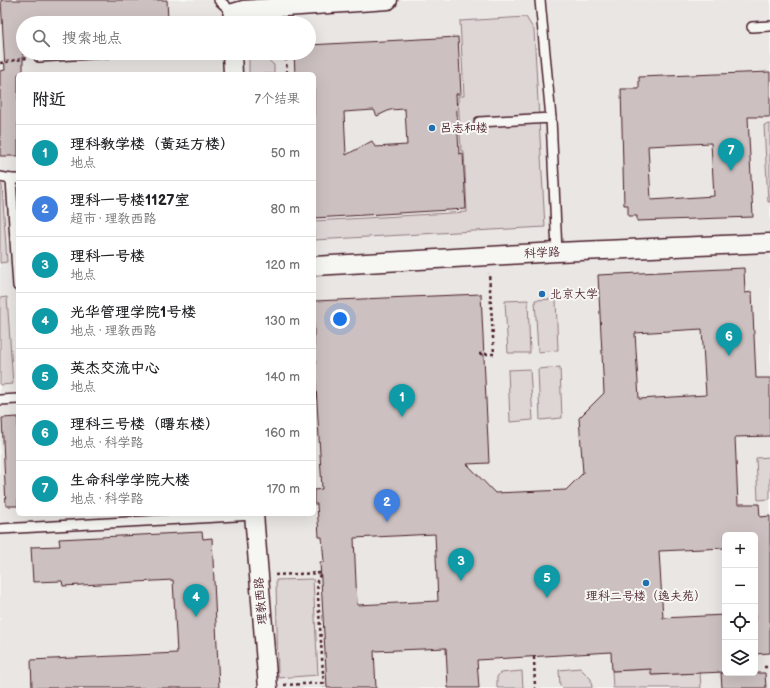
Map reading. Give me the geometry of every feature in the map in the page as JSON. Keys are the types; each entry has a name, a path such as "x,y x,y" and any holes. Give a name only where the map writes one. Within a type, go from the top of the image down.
{"street":[{"path":"235,16 243,10 388,0"},
{"path":"232,60 233,72"},
{"name":"科学路","path":"316,266 557,252 770,243"},
{"name":"理教西路","path":"254,516 268,687"}],"lane":[{"path":"218,0 230,16"},
{"path":"540,0 551,118 557,252"},
{"path":"752,27 770,26"},
{"path":"479,122 551,118"},
{"path":"0,177 14,179 16,230"},
{"path":"0,400 16,399"},
{"path":"0,529 236,516"}],"path":[{"path":"0,63 17,60"},
{"path":"286,60 287,72"},
{"path":"479,354 494,354 488,256"},
{"path":"259,575 321,573 317,580 324,688"},
{"path":"534,657 535,688"},
{"path":"764,667 770,667"},
{"path":"268,687 323,683"}],"shaded area":[{"name":"北京大学","path":"0,0 770,0 770,688 0,688"},
{"path":"526,17 534,30 545,227 316,240 316,221 467,212 464,151 461,151 458,96 464,96 460,21"},
{"path":"249,60 268,60 274,65 274,72 249,72"},
{"path":"770,124 770,202 768,202 764,125"},
{"path":"0,185 2,185 7,262 0,263"},
{"path":"7,297 13,384 0,385 0,298"},
{"path":"556,299 558,350 538,352 535,300"},
{"path":"528,300 530,353 508,353 505,301"},
{"path":"560,367 562,418 540,420 538,369"},
{"path":"530,369 533,420 510,422 508,370"},
{"path":"770,457 770,499 758,500 756,458"},
{"path":"313,579 318,675 278,678 276,580"},
{"path":"580,668 591,679 592,688 562,688 560,686 559,670"},
{"path":"651,669 652,675 700,673 701,688 613,688 612,671"},
{"path":"522,671 523,688 497,688 497,677 500,673"}],"building":[{"path":"1,0 167,0 168,16 16,16 16,60 23,60 23,72 16,72 16,156 0,156 0,71 5,70"},
{"name":"吕志和楼","path":"458,37 461,94 456,94 459,154 463,153 466,209 316,218 316,72 295,72 294,60 316,60 316,45","holes":["405,109 407,145 375,147 372,141 346,155 344,112 374,110 377,116 390,110"]},
{"path":"770,72 770,117 748,117 753,217 637,221 637,216 628,216 628,205 624,205 621,89 639,89 639,77","holes":["711,143 714,196 651,200 648,146"]},
{"path":"744,268 745,293 752,292 756,378 770,378 770,436 735,437 738,504 759,504 760,517 770,516 770,653 758,654 758,532 722,532 722,548 659,551 663,618 722,615 722,672 651,675 651,669 612,671 611,652 477,660 479,688 448,688 446,648 374,651 376,688 327,688 320,562 324,562 322,537 319,537 316,504 316,490 322,489 316,386 316,301 481,294 489,463 467,464 495,493 566,490 583,473 579,418 604,393 598,275","holes":["702,329 706,395 639,399 635,333","435,534 438,601 357,605 354,538"]},
{"path":"16,417 16,506 6,506 2,418"},
{"path":"202,532 203,539 212,538 219,688 32,688 31,660 177,653 173,580 63,586 62,581 33,582 31,547 60,546 59,539"},
{"path":"721,673 722,676 758,676 758,673 765,673 766,688 722,688"}],"place":[{"name":"吕志和楼","path":"432,128"},
{"name":"生命科学学院大楼","path":"731,171"},
{"name":"北京大学","path":"542,294"},
{"name":"理科三号楼（曙东楼）","path":"729,356"},
{"name":"理科教学楼（黄廷方楼）","path":"402,417"},
{"name":"理科一号楼1127室","path":"387,522"},
{"name":"理科一号楼","path":"461,581"},
{"name":"理科二号楼（逸夫苑）","path":"646,583"},
{"name":"英杰交流中心","path":"547,598"},
{"name":"光华管理学院1号楼","path":"196,617"}]}
